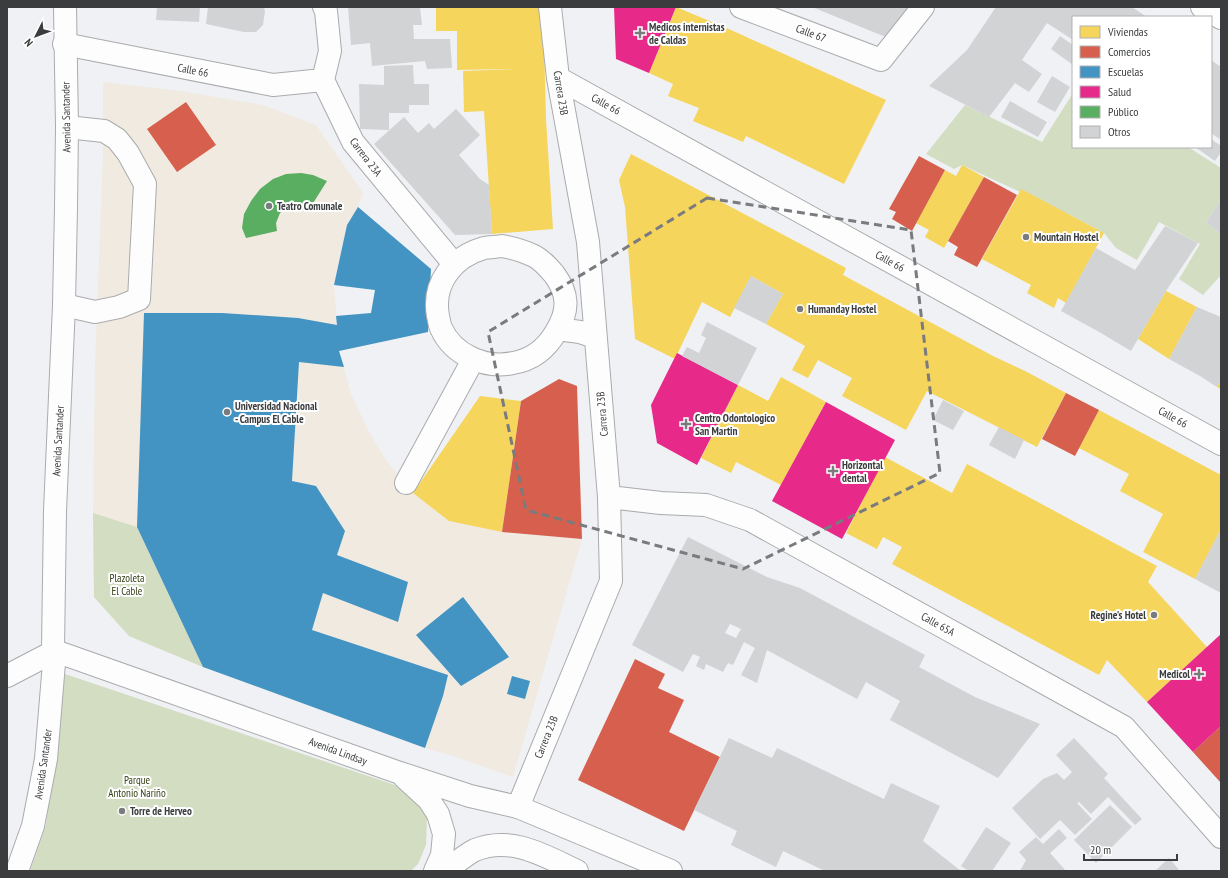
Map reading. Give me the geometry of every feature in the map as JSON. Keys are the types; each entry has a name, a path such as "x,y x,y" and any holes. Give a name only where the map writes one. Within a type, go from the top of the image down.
{"street":[{"name":"Avenida Santander","path":"17,871 33,826 46,759 55,650 53,648 55,511 64,304 67,127 64,44 65,7"},
{"path":"323,80 330,51 326,11 324,7"},
{"name":"Carrera 23B","path":"518,807 611,581 609,497 588,242 558,78 550,7"},
{"name":"Calle 67","path":"741,7 881,60 923,7"},
{"path":"1202,7 1221,18"},
{"name":"Calle 66","path":"64,44 273,85 323,80"},
{"name":"Calle 66","path":"558,78 1221,444"},
{"name":"Carrera 23A","path":"323,80 353,142 454,264"},
{"path":"64,304 95,312 119,308 140,299 145,184 128,154 117,139 104,131 67,127"},
{"path":"502,246 519,249 535,256 548,267 559,281 564,292 566,303 564,315 549,343 537,354 522,362 505,365 489,365 473,360 453,347 441,327 436,305 441,282 454,264 469,254 485,248 502,246"},
{"path":"559,281 589,262"},
{"path":"558,328 580,332 595,337"},
{"path":"406,483 473,360"},
{"name":"Calle 65A","path":"609,497 661,503 706,505 750,520 1124,727 1221,837"},
{"path":"7,676 55,650"},
{"name":"Avenida Lindsay","path":"55,650 400,773 470,796 518,807 671,871"},
{"path":"400,773 429,800 438,814 444,834 442,855 435,871"},
{"path":"445,871 475,850 493,845 515,845 537,852 577,871"}],"highlighted area":[{"path":"707,198 911,230 940,473 743,569 526,510 488,332"}],"shaded area":[{"name":"Universidad Nacional - Campus El Cable","path":"103,82 180,91 263,105 316,125 363,193 358,207 347,225 334,285 339,351 351,394 368,430 386,460 413,493 449,521 502,532 582,539 513,777 425,748 203,667 129,636 94,597 93,513 95,365 103,156"}],"green space":[{"path":"1072,95 1072,148 1190,148 1221,168 1221,200 1206,222 1221,234 1221,275 1203,295 1179,279 1200,244 1159,222 1137,260 1116,248 1104,233 1070,215 962,165 954,169 926,154 965,105 1042,142"},
{"name":"Plazoleta El Cable","path":"93,513 137,527 203,667 129,636 94,597"},
{"name":"Parque Antonio Nariño","path":"65,674 395,785 415,800 427,817 426,845 418,864 411,871 30,871 46,825"}],"building: Viviendas":[{"path":"436,7 543,7 546,119 553,229 492,234 484,111 464,112 463,71 515,69 457,70 457,31 436,31"},
{"path":"676,7 731,30 886,100 844,184 746,136 743,142 693,121 699,108 668,96 673,84 649,73"},
{"path":"631,154 846,268 843,275 993,356 1066,393 1037,447 927,391 906,430 842,396 852,378 818,360 808,378 792,370 805,346 766,324 783,294 751,276 730,317 702,302 675,359 635,339 625,207 619,180"},
{"path":"962,165 984,177 944,248 925,237 929,230 916,223 945,170 956,176"},
{"path":"1021,189 1104,233 1066,303 1058,298 1054,308 1027,293 1031,285 982,259"},
{"path":"1166,291 1197,307 1169,359 1138,339"},
{"path":"781,377 826,402 781,485 736,462 731,473 701,458 738,385 768,401"},
{"path":"1221,379 1221,389 1217,387"},
{"path":"480,396 521,401 502,532 449,521 413,493"},
{"path":"1099,410 1221,475 1221,529 1195,579 1143,552 1163,514 1120,491 1129,474 1079,448"},
{"path":"885,457 952,493 967,464 1157,566 1148,582 1207,647 1147,702 1107,660 1099,675 892,564 902,547 883,537 877,549 846,533"}],"building: Comercios":[{"path":"186,102 216,145 177,172 147,129"},
{"path":"919,156 945,170 912,231 892,219 896,212 889,209"},
{"path":"984,177 1017,195 977,267 954,255 958,247 948,241"},
{"path":"559,379 577,386 582,539 502,532 521,401"},
{"path":"1066,393 1099,410 1075,456 1042,439"},
{"path":"635,659 665,674 658,688 684,700 669,732 720,757 684,831 578,780"},
{"path":"1221,726 1221,783 1193,752"}],"building: Escuelas":[{"path":"358,207 431,269 428,332 339,351 344,367 299,362 292,481 316,486 345,531 337,555 408,582 398,622 323,593 312,630 448,675 443,696 425,748 203,667 137,527 144,313 222,313 298,318 337,325 336,316 371,313 375,290 334,285 347,225"},
{"path":"463,597 509,657 461,686 416,635"},
{"path":"512,676 530,681 525,699 507,694"}],"building: Salud":[{"name":"Medicos internistas de Caldas","path":"614,7 676,7 649,73 616,59"},
{"name":"Centro Odontologico San Martin","path":"677,353 738,385 697,465 657,443 651,405"},
{"name":"Horizontal dental","path":"826,402 895,440 842,539 772,501"},
{"name":"Medicol","path":"1221,634 1221,726 1193,752 1147,702"}],"building: Público":[{"name":"Teatro Comunale","path":"301,173 313,175 327,181 310,208 298,203 287,206 280,213 276,223 277,231 246,238 242,228 244,214 260,189 273,179 286,174"}],"building: Otros":[{"path":"157,7 200,7 199,22 156,20"},
{"path":"208,7 264,7 265,11 263,25 256,32 244,32 206,24"},
{"path":"348,7 420,7 422,25 413,25 414,39 450,39 452,68 427,69 425,61 372,66 370,43 351,45"},
{"path":"812,7 920,7 893,40"},
{"path":"996,7 1132,7 1146,16 1072,16 1072,39 1047,23 1022,60 1042,74 1029,92 1015,83 989,117 929,86 967,50"},
{"path":"1060,36 1072,44 1072,64 1051,49"},
{"path":"1212,61 1221,67 1221,140 1212,134"},
{"path":"413,65 414,84 429,84 429,105 409,105 409,113 389,113 389,130 360,129 359,84 384,85 384,66"},
{"path":"1052,76 1070,87 1055,112 1037,102"},
{"path":"1010,101 1047,122 1038,137 1001,117"},
{"path":"456,109 480,135 459,155 480,179 489,185 492,234 455,235 374,144 404,117 418,133 429,123 434,129"},
{"path":"1212,140 1221,146 1221,152 1215,161 1196,148 1212,148"},
{"path":"1221,200 1221,234 1206,222"},
{"path":"1165,226 1198,243 1166,291 1131,351 1061,311 1096,248 1135,270"},
{"path":"751,276 783,294 766,324 734,308"},
{"path":"1197,307 1221,317 1221,379 1217,387 1169,359"},
{"path":"707,322 757,348 738,385 682,356 687,347 699,353 706,338 701,335"},
{"path":"943,400 964,411 953,430 933,420"},
{"path":"999,427 1024,440 1015,459 989,445"},
{"path":"1221,529 1221,593 1195,579"},
{"path":"688,537 767,577 800,588 925,655 919,667 975,697 1040,724 998,778 890,720 900,701 866,682 857,699 767,650 757,683 741,675 755,648 744,642 733,665 728,663 723,672 706,664 704,670 696,666 700,657 693,654 683,672 632,645","holes":["730,624 741,629 736,638 725,633"]},
{"path":"729,738 772,758 777,748 884,799 891,783 940,806 923,841 961,871 825,871 783,851 776,867 731,845 737,831 694,810"},
{"path":"1074,738 1108,774 1104,778 1142,819 1135,825 1108,797 1091,814 1079,802 1077,803 1092,819 1075,835 1060,820 1040,839 1012,808 1043,779 1057,773 1064,780 1072,772 1056,755"},
{"path":"1110,805 1132,827 1096,863 1074,840"},
{"path":"986,827 1011,843 992,871 969,871 961,866"},
{"path":"1059,829 1067,838 1050,853 1066,871 1020,871 1026,860 1019,852 1036,837 1043,844"},
{"path":"1169,858 1180,871 1155,871"}],"place":[{"name":"Medicos internistas de Caldas","path":"640,33"},
{"name":"Teatro Comunale","path":"269,206"},
{"name":"Mountain Hostel","path":"1026,237"},
{"name":"Humanday Hostel","path":"800,309"},
{"name":"Universidad Nacional - Campus El Cable","path":"227,412"},
{"name":"Centro Odontologico San Martin","path":"686,424"},
{"name":"Horizontal dental","path":"833,471"},
{"name":"Regine's Hotel","path":"1154,615"},
{"name":"Medicol","path":"1199,674"},
{"name":"Torre de Herveo","path":"122,811"}]}
